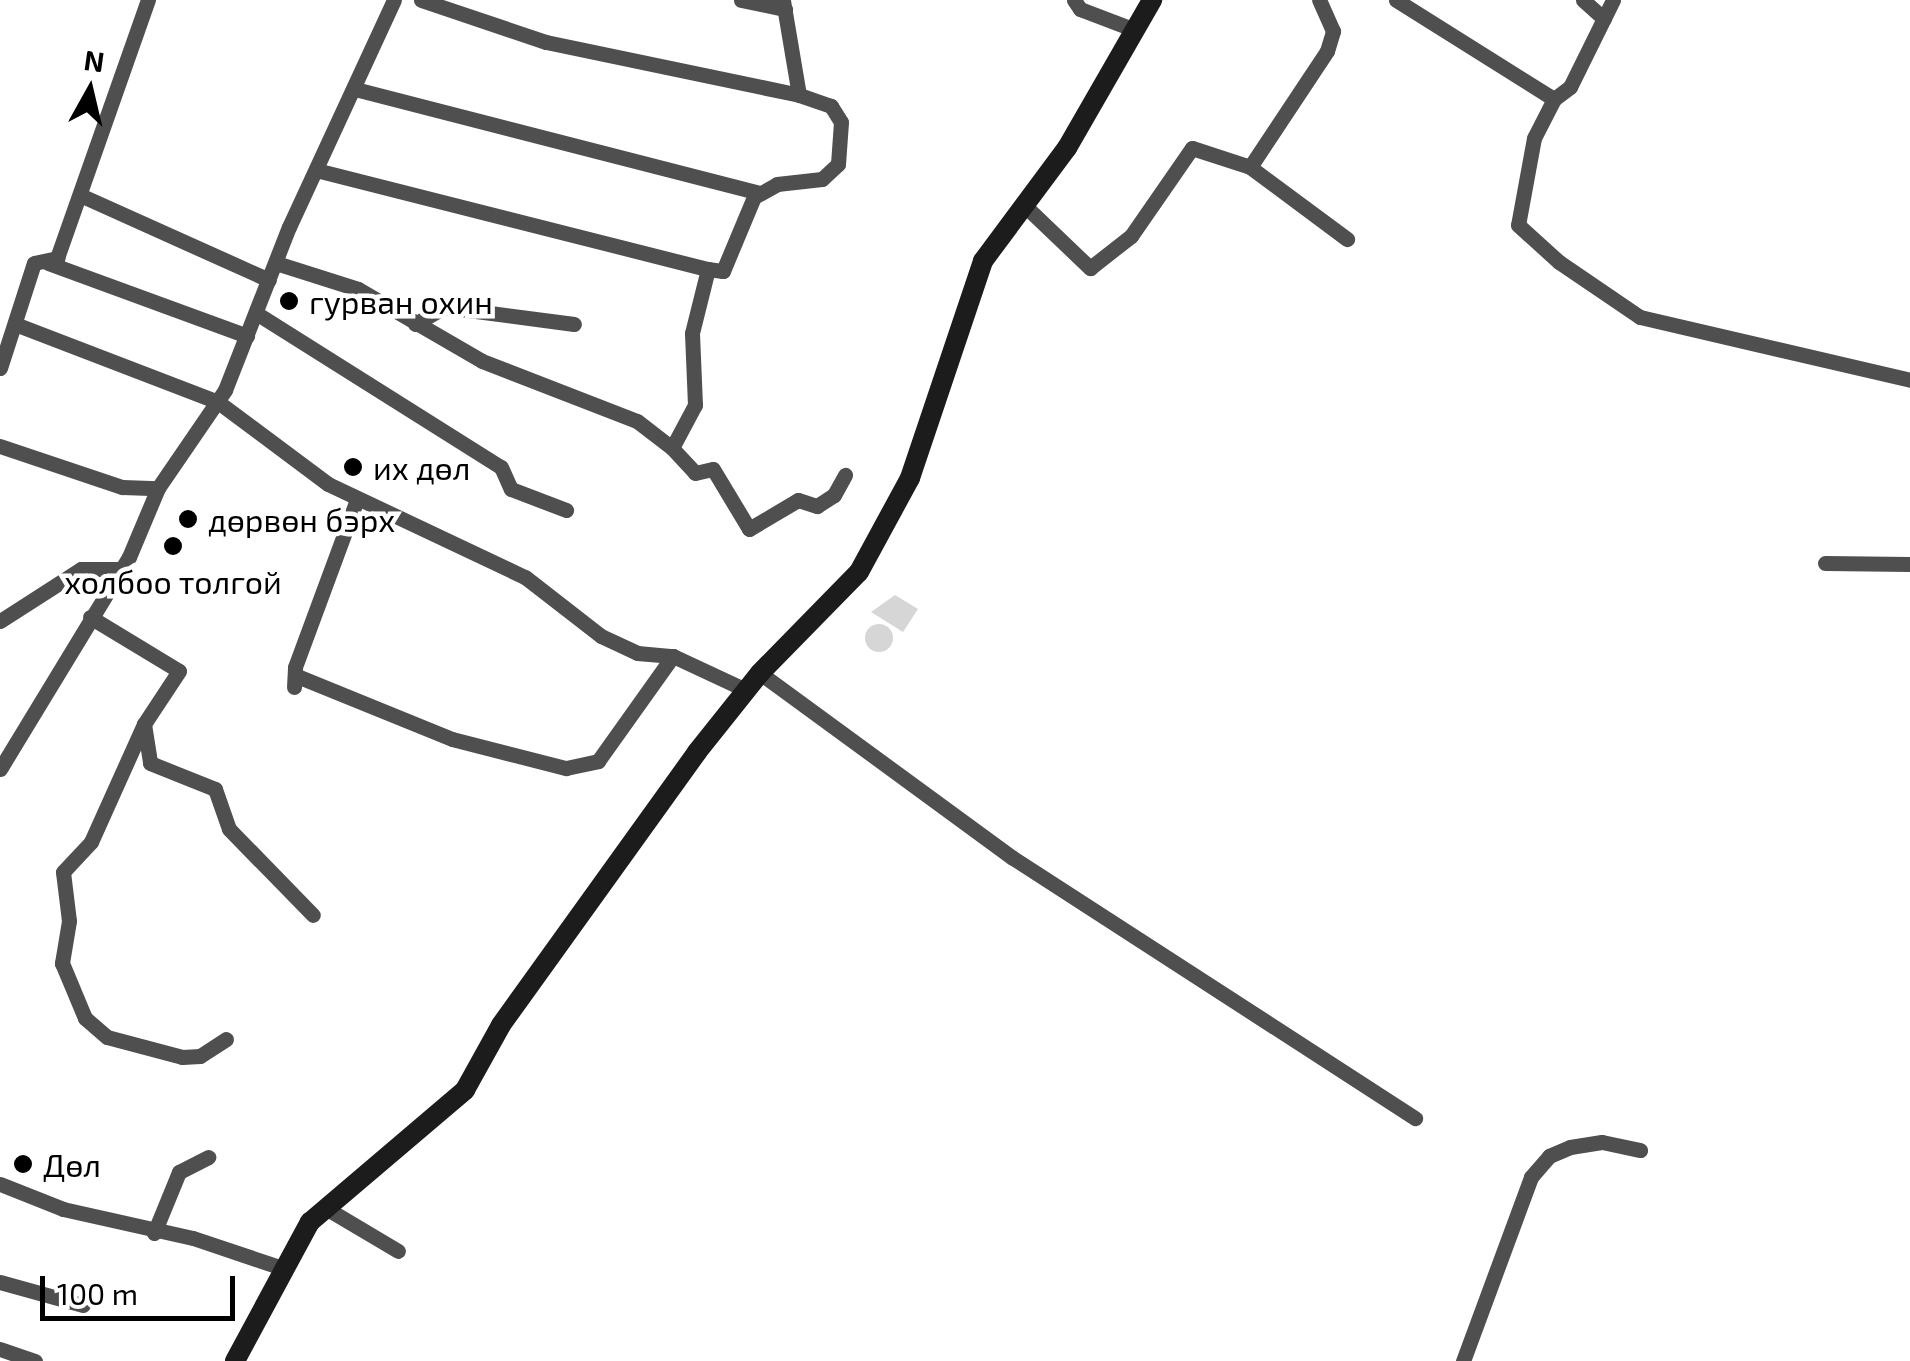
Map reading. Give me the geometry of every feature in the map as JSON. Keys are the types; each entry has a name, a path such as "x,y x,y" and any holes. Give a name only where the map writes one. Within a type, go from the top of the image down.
{"street":[{"path":"0,368 34,264 57,258 148,0"},
{"path":"0,769 120,569 158,488 218,402 316,170 394,0"},
{"path":"316,170 723,270 760,193 776,184 822,179 838,164 841,122 831,106 798,95 546,42 420,0"},
{"path":"741,0 784,4 798,95"},
{"path":"1074,0 1080,9 1135,30"},
{"path":"237,1361 282,1268 324,1207 465,1090 501,1026 746,690 841,596 884,531 910,478 973,282 1023,204 1067,148 1152,0"},
{"path":"1250,167 1327,50 1333,31 1319,0"},
{"path":"1396,0 1554,99"},
{"path":"1583,0 1604,19"},
{"path":"1613,0 1570,87 1554,99 1534,138 1517,212 1518,224 1559,262 1640,318 1910,380"},
{"path":"355,89 760,193"},
{"path":"1023,204 1090,268 1131,236 1192,148 1250,167 1347,239"},
{"path":"80,195 268,280"},
{"path":"48,262 247,336"},
{"path":"276,263 358,289 482,361 637,420 694,472 713,469 749,530 798,500 817,506 834,495 845,476"},
{"path":"672,448 695,405 692,333 708,268"},
{"path":"415,324 444,307 574,324"},
{"path":"256,314 500,467 511,489 566,510"},
{"path":"15,324 218,402 356,498 376,502 525,577 615,643 636,653 673,656 746,690"},
{"path":"0,446 122,487 158,488"},
{"path":"356,498 296,681 452,739 566,768 598,761 673,656"},
{"path":"1825,563 1910,564"},
{"path":"0,621 80,568 120,569"},
{"path":"90,617 179,671 144,724 90,842 63,872 69,921 62,963 85,1018 107,1037 182,1056 200,1056 226,1038"},
{"path":"760,673 1013,858 1416,1118"},
{"path":"144,724 150,763 214,789 229,828 313,915"},
{"path":"1463,1361 1531,1178 1549,1156 1570,1147 1602,1142 1640,1150"},
{"path":"154,1233 179,1172 208,1156"},
{"path":"0,1184 282,1268"},
{"path":"324,1207 398,1251"},
{"path":"0,1282 83,1305"},
{"path":"0,1350 35,1361"}],"shaded area":[{"path":"895,595 918,609 903,632 871,612"},
{"path":"879,624 889,628 893,638 889,648 879,652 869,648 865,638 869,628"}],"place":[{"name":"гурван охин","path":"289,301"},
{"name":"их дөл","path":"353,467"},
{"name":"дөрвөн бэрх","path":"188,519"},
{"name":"холбоо толгой","path":"173,546"},
{"name":"Дөл","path":"23,1164"}]}
